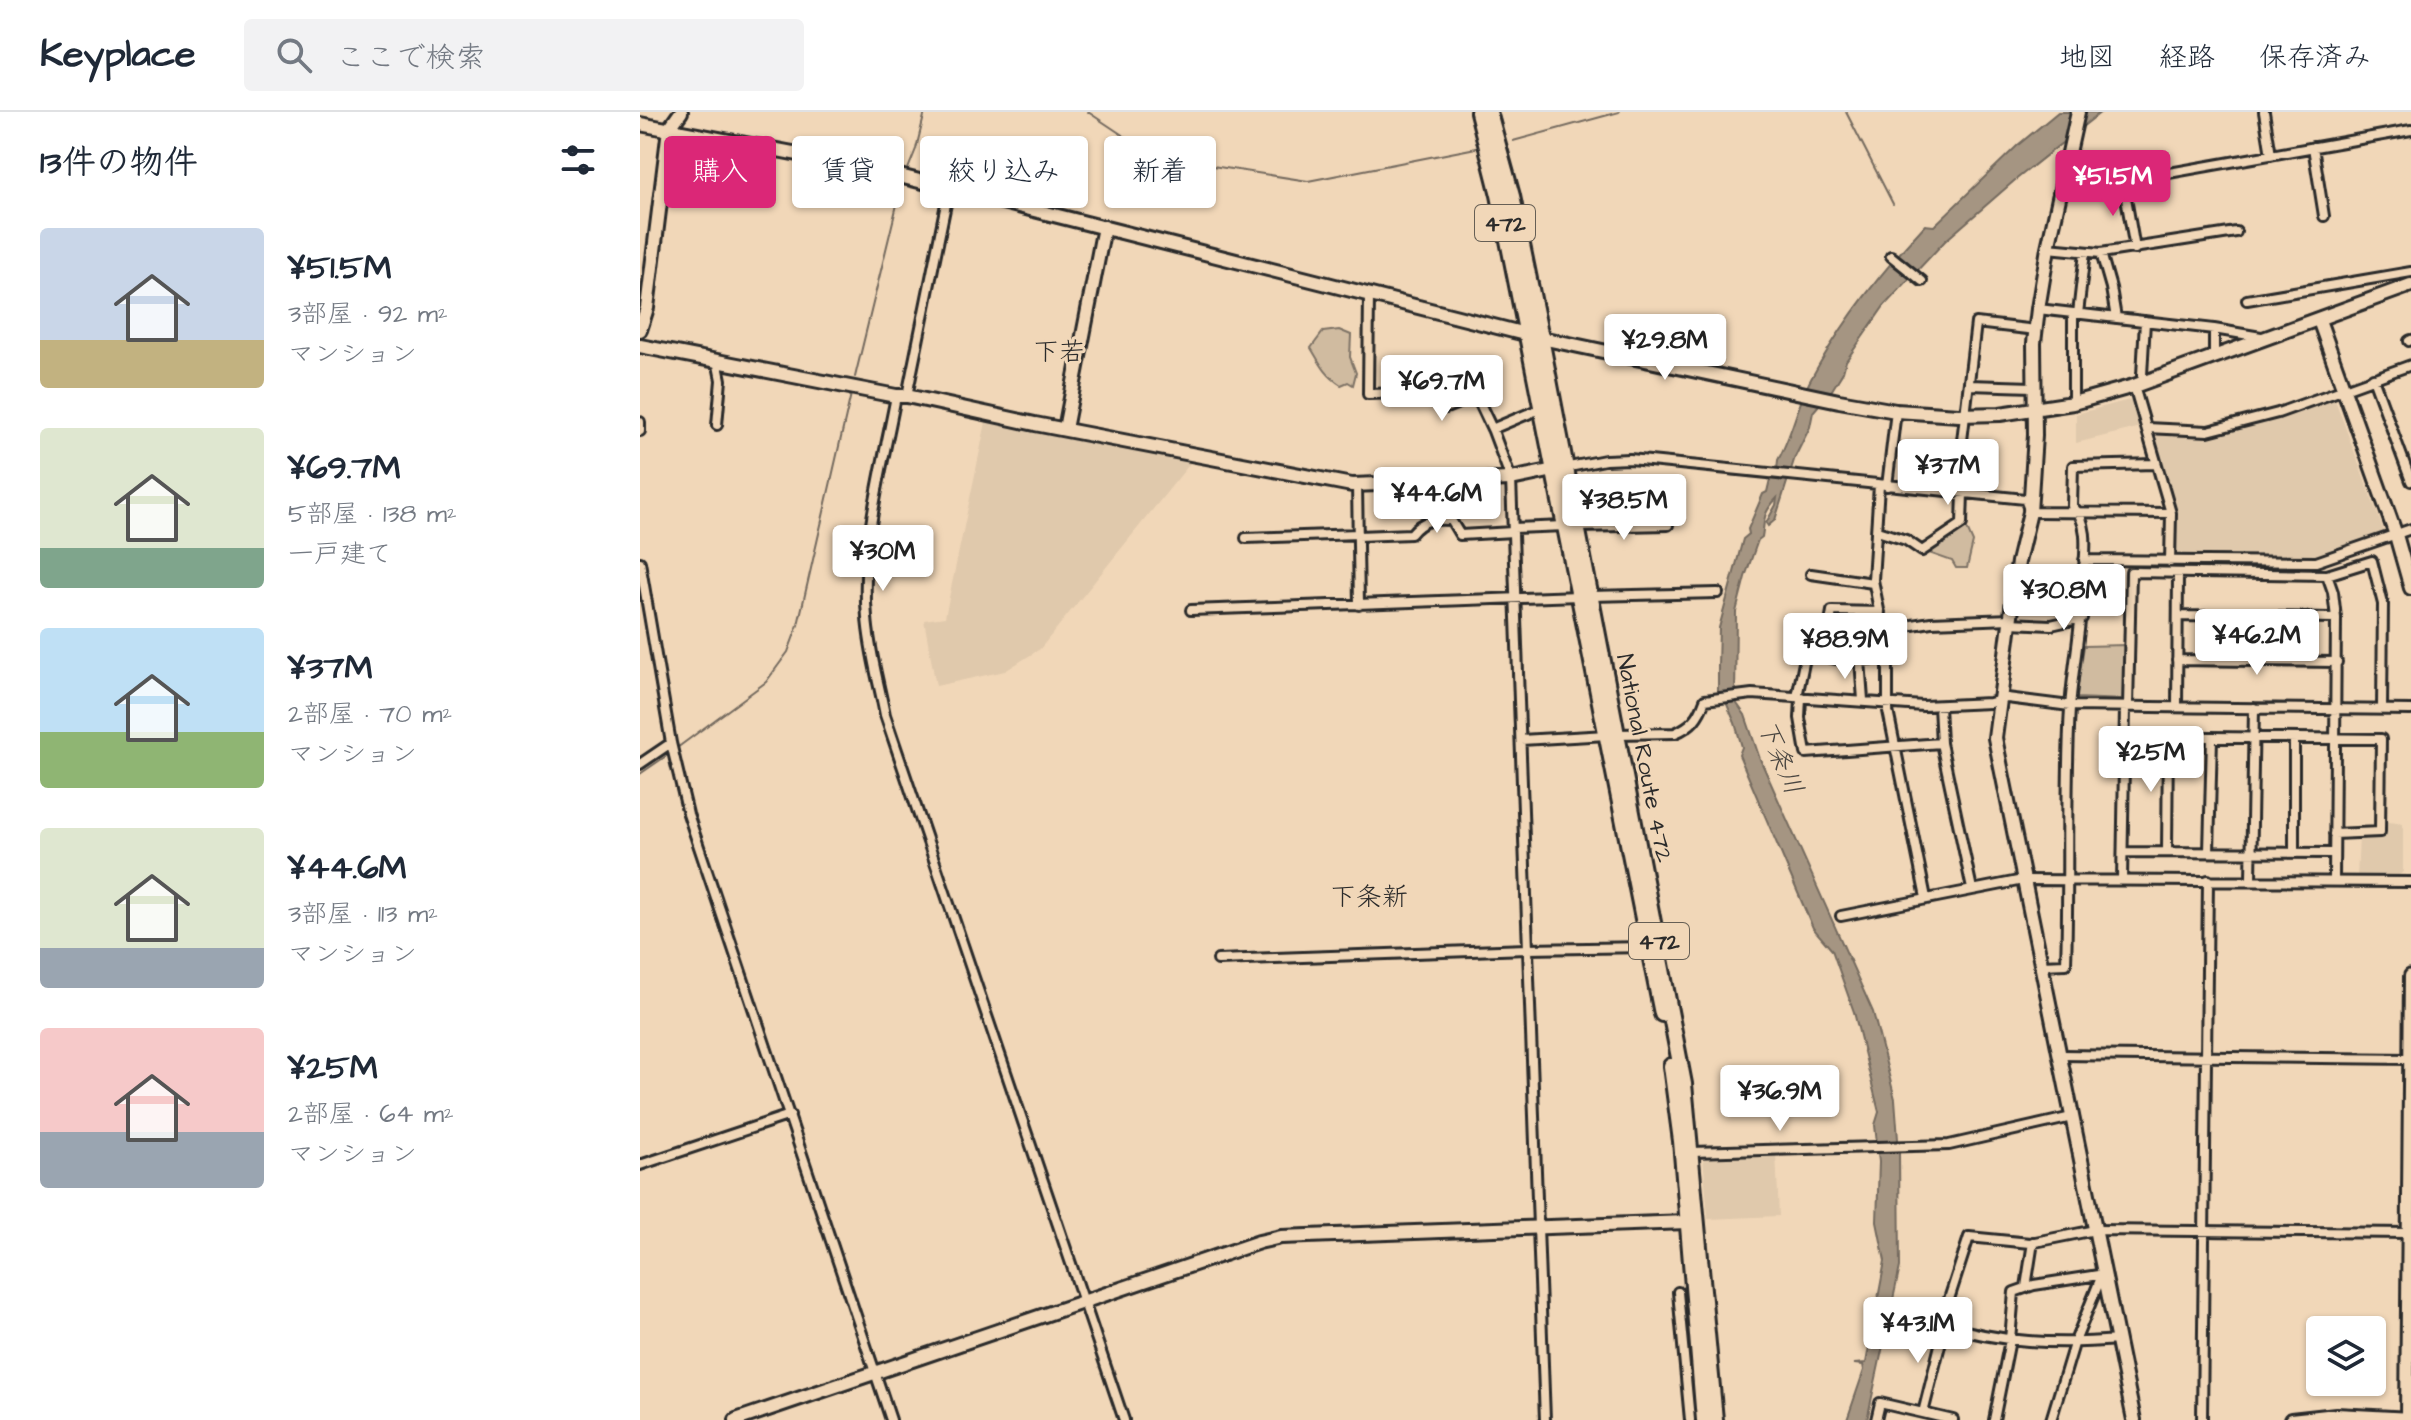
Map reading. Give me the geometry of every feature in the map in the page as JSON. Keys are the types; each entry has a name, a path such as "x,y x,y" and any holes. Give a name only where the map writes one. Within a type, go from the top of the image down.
{"highway":[{"name":"National Route 472","path":"1478,112 1534,336 1542,408 1560,469"},
{"name":"National Route 472","path":"1489,112 1512,196 1534,336 1612,735 1674,1084 1704,1420"},
{"name":"National Route 472","path":"1612,735 1660,946 1684,1084 1715,1420"}],"street":[{"path":"640,330 647,308 669,129 681,112"},
{"path":"2078,112 2038,309 2030,512 2018,562 1995,738 2134,1420"},
{"path":"2264,112 2271,155"},
{"path":"640,124 840,162 920,182"},
{"path":"2062,192 2411,130"},
{"path":"2313,147 2324,216"},
{"path":"2123,181 2135,249"},
{"path":"945,208 876,503 867,570 867,618 885,715 1124,1420"},
{"path":"1026,208 1534,336 1839,401 1896,411 1965,415 2000,414 2073,403 2140,384 2411,285"},
{"path":"1065,429 1104,227"},
{"path":"2048,248 2101,253 2236,232"},
{"path":"2073,403 2076,313 2085,252"},
{"path":"2101,253 2116,318"},
{"path":"1891,256 1920,280"},
{"path":"2247,300 2411,272"},
{"path":"1369,294 1368,394 1403,393 1467,376 1511,479 1545,1420"},
{"path":"2038,309 2266,338"},
{"path":"2319,320 2396,535 2411,588"},
{"path":"2145,321 2140,384 2147,428 2171,513 2170,562"},
{"path":"1877,531 1906,540 1922,551 1962,524 1959,492 1976,323 2036,330"},
{"path":"2214,329 2214,357"},
{"path":"640,346 1357,485 1511,479 1605,460 1630,459 2025,499 2030,512"},
{"path":"717,360 721,380 717,425"},
{"path":"2147,428 2208,431 2278,413 2411,365"},
{"path":"2373,378 2411,481"},
{"path":"1438,383 1446,408 1477,396"},
{"path":"1969,385 2033,387"},
{"path":"1492,429 1542,408"},
{"path":"1896,411 1883,485 1873,583 1882,625 1888,629 1931,622 2010,621 2051,625 2082,618"},
{"path":"640,422 640,431"},
{"path":"2041,965 2066,964 2070,706 2082,618 2084,560 2084,524 2080,513 2072,506 2073,466 2156,464"},
{"path":"1429,483 1430,519"},
{"path":"1357,485 1359,605"},
{"path":"2030,512 2171,513"},
{"path":"1246,538 1411,534 1418,525 1430,519 1451,520 1460,535 1571,527 1668,525"},
{"path":"2084,560 2316,562 2411,529"},
{"path":"2122,880 2131,572 2327,575 2372,561 2383,604 2382,709"},
{"path":"640,562 642,590 671,743 688,814 891,1420"},
{"path":"2177,707 2178,573"},
{"path":"1811,574 1873,583"},
{"path":"2327,575 2336,618 2334,881"},
{"path":"1191,610 1718,593"},
{"path":"1824,657 1832,611 1880,612"},
{"path":"2178,616 2336,618"},
{"path":"1888,629 1889,704 1895,748 1926,898"},
{"path":"1888,657 1848,661 1806,653 1799,697 1806,753 1941,743"},
{"path":"1860,660 1863,700"},
{"path":"2177,660 2337,662"},
{"path":"1521,740 1675,733 1684,730 1699,717 1705,700 1748,694 1939,706 1990,703 2007,698 2070,706 2411,710"},
{"path":"1939,706 1941,743 1972,889"},
{"path":"2251,880 2254,708"},
{"path":"2125,736 2381,739 2380,832 2334,834"},
{"path":"2167,852 2168,737"},
{"path":"2209,852 2212,737"},
{"path":"2294,738 2294,853"},
{"path":"640,764 671,743"},
{"path":"2123,852 2334,853"},
{"path":"1841,916 2023,880 2411,882"},
{"path":"2202,1420 2208,880"},
{"path":"1218,960 1648,947"},
{"path":"2291,1420 2347,1417 2409,1419 2411,976"},
{"path":"2059,1055 2410,1059"},
{"path":"640,1165 790,1115"},
{"path":"1692,1152 1949,1145 2072,1117"},
{"path":"736,1420 1281,1237 1687,1222"},
{"path":"2118,1340 2074,1344 2010,1340 1941,1324 1969,1237 2033,1242 2095,1230 2410,1233"},
{"path":"2026,1287 2033,1242"},
{"path":"1994,1420 2010,1340 2014,1292 2026,1287 2104,1275"},
{"path":"2051,1420 2074,1344 2104,1275"},
{"path":"1678,1292 1690,1420"},
{"path":"1923,1413 1945,1325"},
{"path":"1876,1420 1880,1403 1953,1420"}],"shaded area":[{"path":"2058,112 2101,112 1945,241 1884,306 1846,361 1832,390 1813,412 1775,520 1768,526 1766,523 1777,498 1766,513 1762,537 1758,540 1745,577 1736,612 1735,701 1745,715 1760,759 1873,1012 1895,1099 1900,1267 1867,1420 1847,1420 1864,1370 1863,1365 1854,1364 1866,1363 1885,1261 1877,1222 1879,1162 1875,1125 1879,1112 1854,1012 1832,950 1813,928 1739,755 1742,747 1735,723 1718,691 1719,628 1743,539 1749,534 1748,529 1763,494 1767,492 1771,475 1777,470 1778,460 1806,389 1835,338 1878,279 1925,225 1934,226 2018,145"},
{"path":"1339,330 1351,335 1350,357 1356,373 1353,385 1348,382 1341,385 1331,377 1311,348 1323,332"},
{"path":"2334,397 2385,534 2322,556 2180,556 2175,552 2174,508 2155,440 2158,434 2209,435 2279,418"},
{"path":"2133,399 2141,427 2076,443 2076,414"},
{"path":"986,422 1192,461 1040,649 1005,671 936,686 924,620 945,617"},
{"path":"1965,524 1973,542 1967,568 1956,568 1952,561 1926,552"},
{"path":"2125,645 2126,700 2076,698 2084,646"},
{"path":"2385,822 2403,823 2403,872 2397,877 2357,877 2359,837 2384,837"},
{"path":"1776,1153 1779,1216 1708,1219 1703,1155"}],"waterway":[{"path":"906,174 925,112"},
{"path":"1088,112 1127,138 1187,162 1308,181 1476,148"},
{"path":"1513,141 1619,112"},
{"path":"1846,112 1893,204"},
{"path":"855,377 896,208"},
{"path":"677,748 766,682 788,652 798,625 851,394"},
{"path":"640,774 672,752"}],"district":[{"name":"下若","path":"1059,351"},
{"name":"下条新","path":"1369,896"}],"water label":[{"name":"下条川","path":"1781,757"}]}
